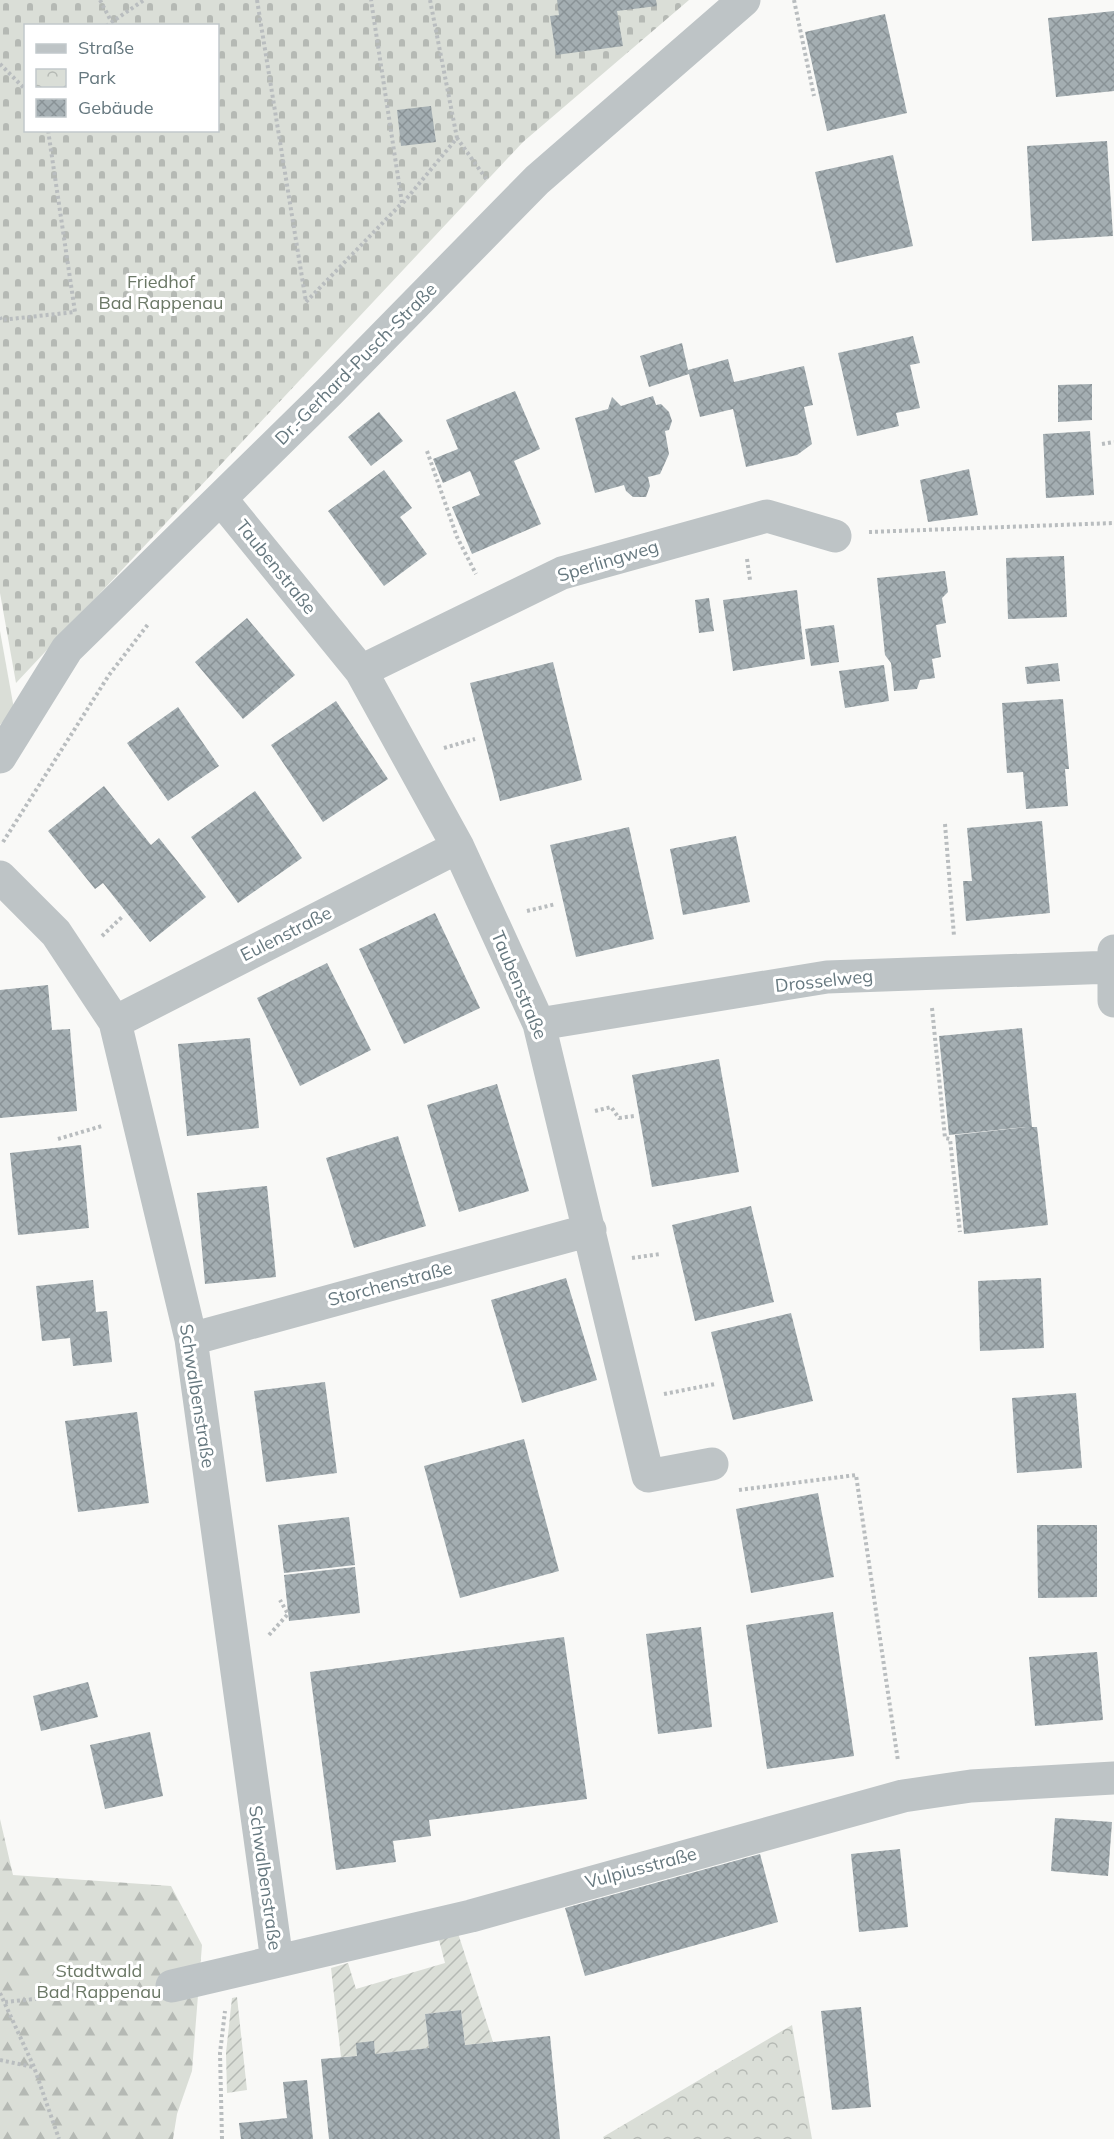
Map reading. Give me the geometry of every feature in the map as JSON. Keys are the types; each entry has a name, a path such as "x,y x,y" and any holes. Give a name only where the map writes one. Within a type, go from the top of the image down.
{"street":[{"name":"Dr.-Gerhard-Pusch-Straße","path":"0,757 67,649 221,499 546,172 744,0"},
{"name":"Taubenstraße","path":"221,499 361,671 458,847 539,1023 648,1476 712,1464"},
{"name":"Sperlingweg","path":"361,671 562,573 766,516 835,536"},
{"name":"Eulenstraße","path":"115,1022 458,847"},
{"name":"Schwalbenstraße","path":"0,877 56,933 115,1022 191,1339 277,1960"},
{"name":"Drosselweg","path":"539,1023 826,977 944,973 1114,962"},
{"path":"1114,962 1114,1001"},
{"name":"Storchenstraße","path":"191,1339 590,1230"},
{"name":"Vulpiusstraße","path":"172,1986 471,1916 903,1796 971,1786 1114,1778"}],"path":[{"path":"100,0 111,21"},
{"path":"108,24 144,0"},
{"path":"257,0 306,302 402,203 457,138"},
{"path":"371,0 402,203"},
{"path":"430,0 457,138 508,210"},
{"path":"794,0 814,96"},
{"path":"0,64 24,88"},
{"path":"0,317 1,320 75,312 48,132"},
{"path":"1102,444 1114,442"},
{"path":"427,451 457,537 491,608"},
{"path":"835,536 1114,523"},
{"path":"945,824 940,1101 945,1138 950,1139 960,1232"},
{"path":"58,1139 138,1116"},
{"path":"631,1402 715,1384"},
{"path":"712,1464 720,1492 856,1475 903,1796"},
{"path":"222,2139 220,2053 229,1974"},
{"path":"6,2002 172,1986"},
{"path":"0,1993 34,2067 59,2139"},
{"path":"0,2060 34,2067"}],"green space":[{"name":"Friedhof Bad Rappenau","path":"0,0 689,0 523,142 16,683 0,593"},
{"path":"0,631 14,709 0,725"},
{"name":"Stadtwald Bad Rappenau","path":"0,1819 13,1875 171,1886 202,1945 192,2071 177,2114 173,2139 0,2139"},
{"path":"457,1930 493,2042 465,2045 461,2010 425,2014 429,2048 375,2054 374,2042 357,2056 341,2057 331,1968 348,1963 356,1989 445,1963 438,1936"},
{"path":"237,1997 247,2090 227,2093 226,2053 232,1998"},
{"path":"792,2025 812,2139 604,2139 603,2137"}],"building":[{"path":"557,0 656,0 657,6 617,11 623,46 556,55 550,16 559,15"},
{"path":"1114,11 1114,91 1056,97 1048,18"},
{"path":"885,14 907,113 827,131 805,32"},
{"path":"431,106 436,142 401,146 397,110"},
{"path":"1107,141 1113,236 1032,241 1027,146"},
{"path":"893,155 913,246 836,263 815,172"},
{"path":"913,336 920,363 910,365 920,408 896,413 899,426 857,436 838,353"},
{"path":"682,343 688,370 728,359 734,382 804,366 813,405 804,407 812,444 797,455 746,467 733,409 700,417 689,374 649,387 640,356"},
{"path":"1092,384 1092,420 1058,422 1058,385"},
{"path":"515,391 540,449 514,461 541,524 472,554 452,507 480,495 470,471 443,483 433,459 458,449 446,420"},
{"path":"653,396 656,405 661,404 669,412 672,421 669,430 665,431 669,454 660,474 648,477 650,486 646,497 633,497 626,491 624,485 595,493 575,418 608,409 612,397 621,406"},
{"path":"379,412 403,441 371,466 348,437"},
{"path":"1090,431 1094,495 1046,498 1043,434"},
{"path":"969,469 978,515 928,522 920,480"},
{"path":"384,470 412,508 400,517 427,554 384,586 328,511"},
{"path":"1064,556 1067,617 1008,619 1006,558"},
{"path":"945,571 948,592 942,598 946,623 936,625 941,657 932,659 935,678 920,680 917,689 894,691 891,663 885,655 877,578"},
{"path":"797,590 805,659 733,671 723,600"},
{"path":"709,598 714,631 699,633 695,600"},
{"path":"247,618 295,675 243,719 195,662"},
{"path":"834,625 839,662 811,666 805,629"},
{"path":"553,662 582,780 500,801 470,683"},
{"path":"1058,663 1060,681 1027,684 1025,667"},
{"path":"884,665 889,701 845,708 839,671"},
{"path":"1063,699 1069,769 1065,769 1068,806 1026,809 1023,772 1007,773 1002,703"},
{"path":"336,701 388,779 323,822 271,745"},
{"path":"178,707 219,766 168,801 127,743"},
{"path":"104,786 151,845 159,838 206,897 150,942 103,883 95,889 48,831"},
{"path":"255,791 302,858 238,903 191,837"},
{"path":"1042,821 1050,913 966,921 963,881 972,881 967,828"},
{"path":"629,827 654,939 576,957 550,845"},
{"path":"736,836 750,902 683,915 670,849"},
{"path":"435,913 480,1008 404,1044 359,949"},
{"path":"327,963 371,1050 300,1086 257,998"},
{"path":"48,985 52,1030 70,1029 77,1111 0,1118 0,990"},
{"path":"1022,1028 1032,1127 1037,1127 1048,1225 964,1234 955,1135 1026,1127 949,1135 939,1036"},
{"path":"250,1038 259,1128 187,1136 178,1044"},
{"path":"719,1059 739,1172 652,1187 632,1075"},
{"path":"497,1084 529,1191 459,1212 427,1105"},
{"path":"398,1136 426,1226 354,1248 326,1158"},
{"path":"81,1145 89,1228 18,1235 10,1153"},
{"path":"267,1186 276,1277 205,1284 197,1193"},
{"path":"751,1206 774,1302 695,1321 672,1225"},
{"path":"566,1278 597,1380 522,1403 491,1300"},
{"path":"1041,1278 1044,1348 980,1351 978,1281"},
{"path":"93,1280 96,1312 107,1311 112,1362 73,1366 70,1338 42,1341 36,1286"},
{"path":"791,1313 813,1401 733,1420 711,1332"},
{"path":"325,1382 337,1473 266,1482 254,1391"},
{"path":"1076,1393 1082,1468 1017,1473 1012,1398"},
{"path":"137,1412 149,1503 78,1512 65,1421"},
{"path":"524,1439 559,1571 460,1598 424,1466"},
{"path":"818,1493 834,1577 751,1593 736,1509"},
{"path":"349,1517 355,1565 284,1573 278,1525"},
{"path":"1037,1525 1097,1525 1097,1597 1038,1598"},
{"path":"355,1567 360,1613 289,1621 284,1575"},
{"path":"833,1612 854,1756 767,1769 746,1625"},
{"path":"701,1627 712,1727 658,1734 646,1634"},
{"path":"564,1637 587,1799 429,1820 431,1836 393,1841 396,1862 336,1870 310,1672"},
{"path":"1097,1652 1103,1720 1035,1726 1029,1657"},
{"path":"88,1682 98,1717 41,1731 33,1696"},
{"path":"150,1732 163,1796 105,1809 90,1745"},
{"path":"1055,1818 1112,1822 1108,1876 1051,1871"},
{"path":"900,1849 908,1927 859,1932 851,1854"},
{"path":"760,1854 778,1922 585,1976 565,1908"},
{"path":"861,2007 871,2107 832,2110 821,2011"},
{"path":"461,2010 465,2045 550,2036 560,2139 329,2139 321,2059 357,2056 356,2043 374,2041 375,2054 429,2048 425,2014"},
{"path":"307,2080 313,2139 241,2139 239,2123 287,2118 283,2082"}]}
